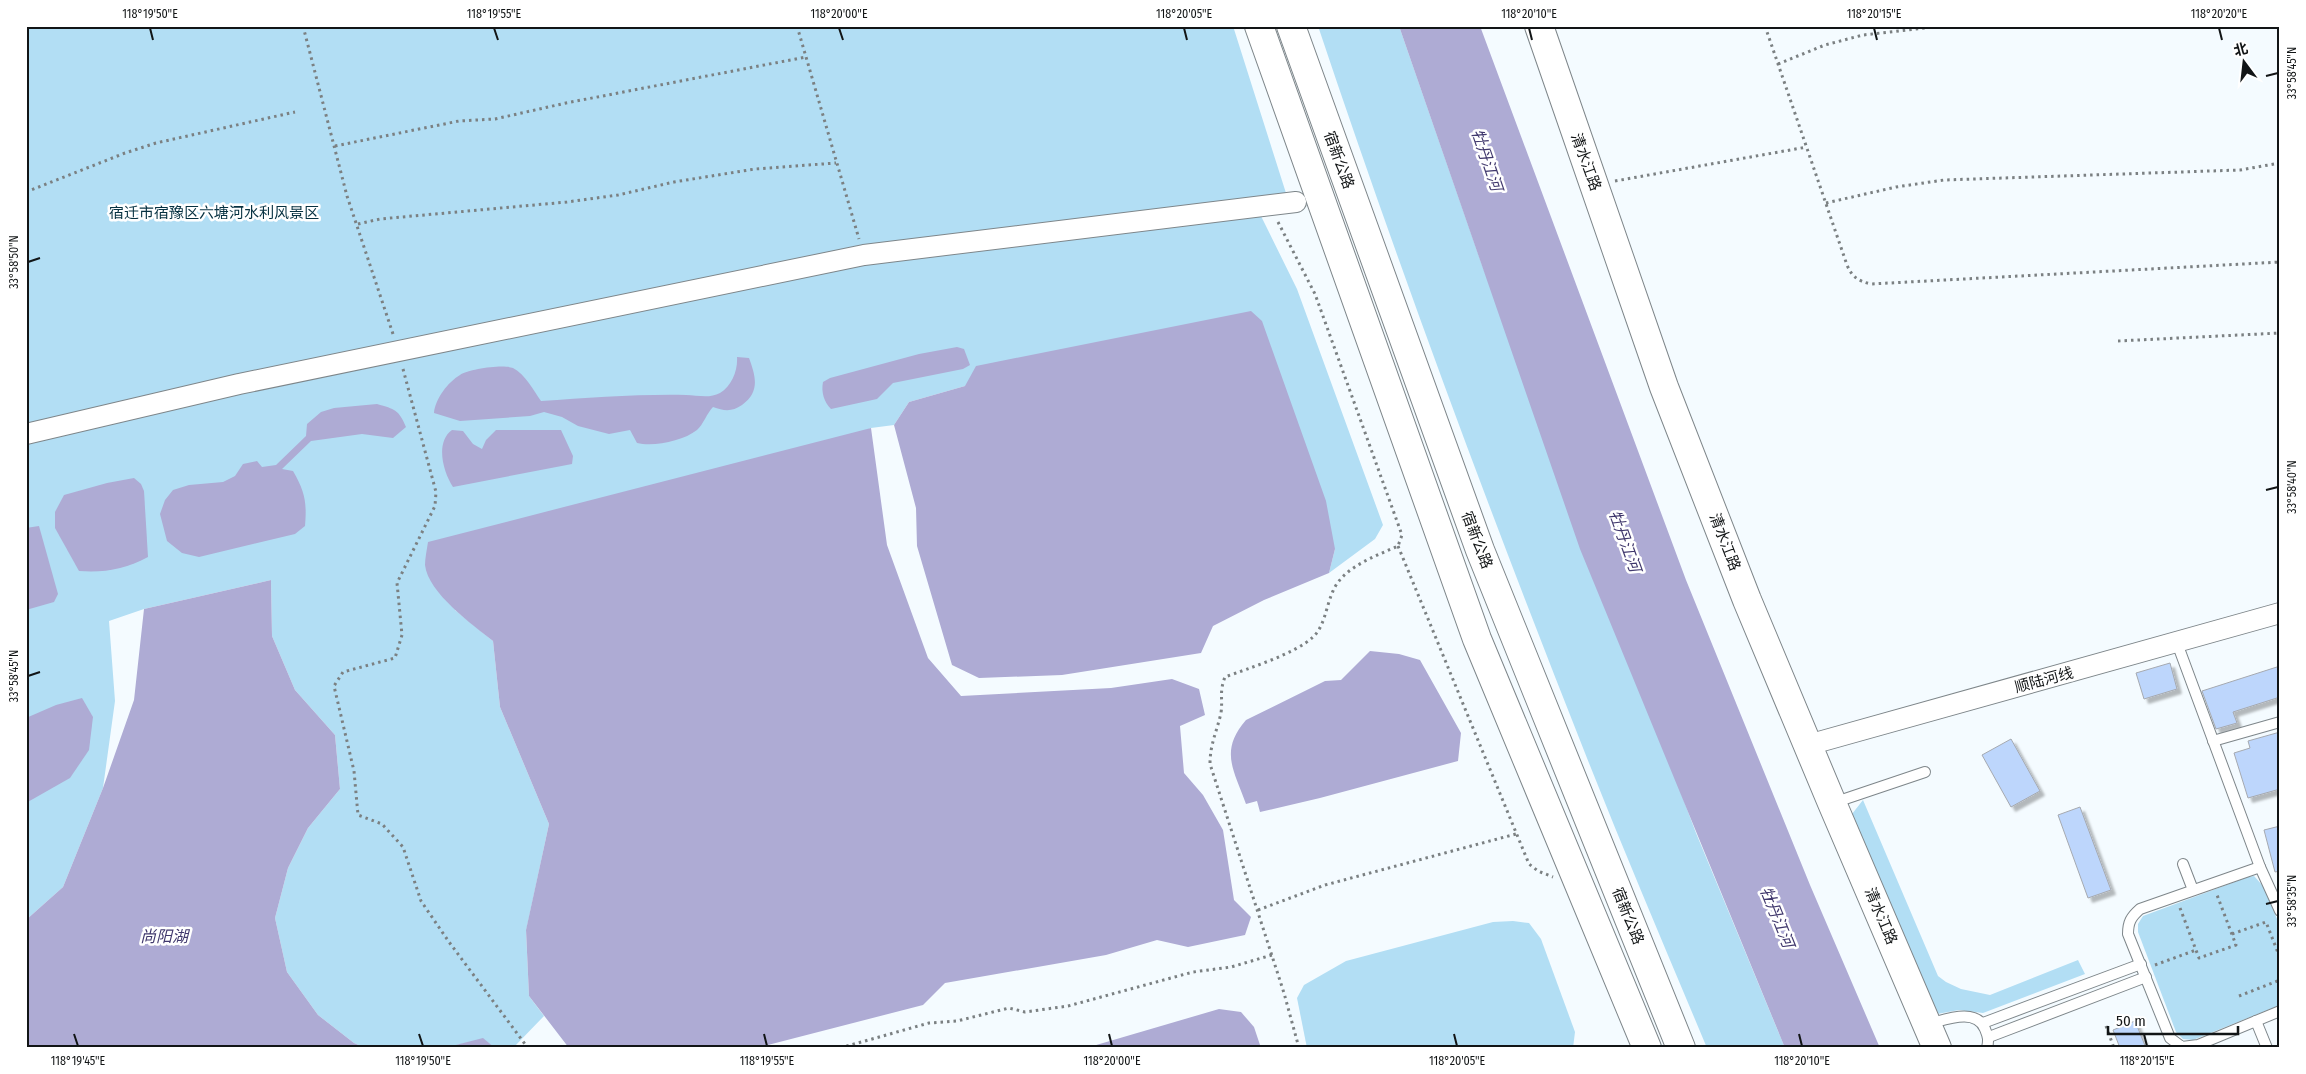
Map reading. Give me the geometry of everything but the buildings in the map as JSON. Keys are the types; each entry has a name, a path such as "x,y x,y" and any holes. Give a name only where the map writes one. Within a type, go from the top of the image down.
{"main road":[{"name":"宿新公路","path":"1259,26 1477,640 1648,1048"},
{"name":"宿新公路","path":"1291,26 1480,550 1681,1048"},
{"name":"清水江路","path":"1539,26 1664,387 1748,600 1832,804 1932,1036"}],"street":[{"path":"26,434 239,384 864,255 1296,202"},
{"name":"顺陆河线","path":"1808,745 2280,613"}],"lane":[{"path":"2177,643 2260,867 2276,891 2280,911"},
{"path":"2213,741 2280,722"},
{"path":"1832,804 1925,772"},
{"path":"2183,864 2193,890"},
{"path":"2260,867 2140,909 2128,924 2128,934 2170,1038 2182,1047 2198,1045 2280,1011"},
{"path":"1983,1024 2143,970"},
{"path":"1932,1036 1962,1016 1976,1017 1983,1024 1988,1043 2143,970"},
{"path":"2256,1021 2267,1048"}],"path":[{"path":"303,26 347,196 358,224 398,351 436,492 435,506 397,583 402,635 395,658 343,672 334,686 354,771 358,815 382,824 403,847 421,901 528,1048"},
{"path":"797,26 864,255"},
{"path":"1765,26 1852,276 1861,282 1871,284 2280,262"},
{"path":"1778,64 1825,45 1863,35 1942,26"},
{"path":"335,146 459,122 495,119 566,103 806,58"},
{"path":"26,192 132,150 295,112"},
{"path":"1594,185 1807,147"},
{"path":"358,224 380,219 567,202 618,195 674,182 755,169 836,163"},
{"path":"1826,203 1896,187 1944,180 2240,170 2280,163"},
{"path":"1270,206 1316,294 1402,535 1398,546 1516,834 1529,864 1538,871 1561,878"},
{"path":"2118,342 2280,332"},
{"path":"1299,1048 1272,954 1210,764 1210,748 1221,712 1220,689 1226,677 1295,649 1313,637 1321,626 1333,589 1348,572 1398,546"},
{"path":"1258,910 1326,885 1516,834"},
{"path":"2176,896 2199,958 2236,945 2213,883"},
{"path":"2232,934 2266,922 2280,958"},
{"path":"2143,970 2196,950"},
{"path":"840,1048 929,1023 957,1021 1009,1008 1025,1012 1068,1006 1193,972 1238,966 1272,954"},
{"path":"2239,996 2280,980"},
{"path":"2106,1026 2114,1048"}],"green space":[{"name":"宿迁市宿豫区六塘河水利风景区","path":"26,26 1233,26 1292,212 1261,216 1297,289 1383,525 1375,539 1329,573 1335,549 965,386 909,402 894,425 871,428 455,610 493,641 500,707 549,824 526,931 529,996 544,1016 513,1048 495,1048 483,1039 444,1048 365,1048 354,1043 318,1015 287,972 275,918 288,868 308,828 340,789 335,735 295,690 272,636 271,580 144,609 109,621 115,701 103,788 63,887 26,920"},
{"path":"1318,26 1399,26 1482,265 1696,833 1785,1048 1707,1048 1600,790 1515,573 1413,300"},
{"path":"1863,800 1938,976 1961,989 1990,995 2078,960 2085,974 1983,1013 1959,1010 1937,1014 1852,814"},
{"path":"2254,876 2263,886 2280,926 2280,1005 2193,1040 2183,1039 2176,1032 2138,932 2138,924 2143,916"},
{"path":"1513,921 1529,923 1541,939 1575,1032 1573,1048 1307,1048 1297,998 1304,985 1346,961 1493,922"}],"water":[{"name":"牡丹江河","path":"1399,26 1480,26 1686,580 1810,885 1880,1048 1785,1048 1580,549"},
{"path":"1251,311 1262,321 1326,501 1335,549 1329,573 1264,600 1213,626 1201,653 1062,675 979,678 952,665 917,546 916,508 894,425 909,402 965,386 976,366"},
{"path":"957,347 964,349 970,365 963,369 893,383 877,399 831,409 825,400 822,389 823,382 830,378 919,354"},
{"path":"737,357 749,358 755,378 754,389 748,400 731,410 713,407 697,430 668,442 637,443 630,430 609,434 578,426 562,417 544,412 530,416 460,421 434,413 443,391 451,382 464,373 478,369 494,367 513,368 525,378 541,401 614,396 707,396 716,395 728,386 735,372"},
{"path":"377,404 396,411 406,427 393,438 362,434 311,441 282,469 293,471 304,497 306,510 305,526 295,534 199,557 182,553 167,541 160,514 165,500 173,490 189,485 223,482 235,476 243,464 257,461 262,467 276,465 306,436 307,424 321,412 334,408"},
{"path":"871,428 887,545 928,658 961,696 1111,688 1172,679 1199,689 1205,715 1180,726 1184,773 1203,795 1223,830 1234,900 1251,917 1245,935 1188,947 1157,940 1106,955 945,983 923,1005 756,1048 569,1048 529,996 526,930 549,824 500,707 493,641 453,608 434,586 428,576 425,565 428,542"},
{"path":"452,430 463,431 473,444 482,449 486,440 496,430 561,430 573,456 572,464 453,487 446,473 442,457 444,442"},
{"path":"134,478 141,484 144,491 148,557 131,565 115,569 79,571 55,528 55,512 64,495 107,483"},
{"path":"39,526 58,594 54,602 26,610 26,528"},
{"name":"尚阳湖","path":"271,580 272,636 295,690 335,735 340,789 308,828 288,868 275,918 287,972 318,1015 354,1043 365,1048 26,1048 26,920 63,887 103,788 134,700 144,609"},
{"path":"1370,651 1399,654 1420,660 1461,733 1458,761 1260,812 1257,801 1246,804 1231,761 1231,751 1233,741 1246,720 1325,681 1341,680"},
{"path":"82,698 93,717 89,750 70,778 26,803 26,718 56,705"},
{"path":"1219,1009 1241,1012 1254,1027 1261,1048 1086,1048"},
{"path":"483,1038 495,1048 444,1048"}]}
